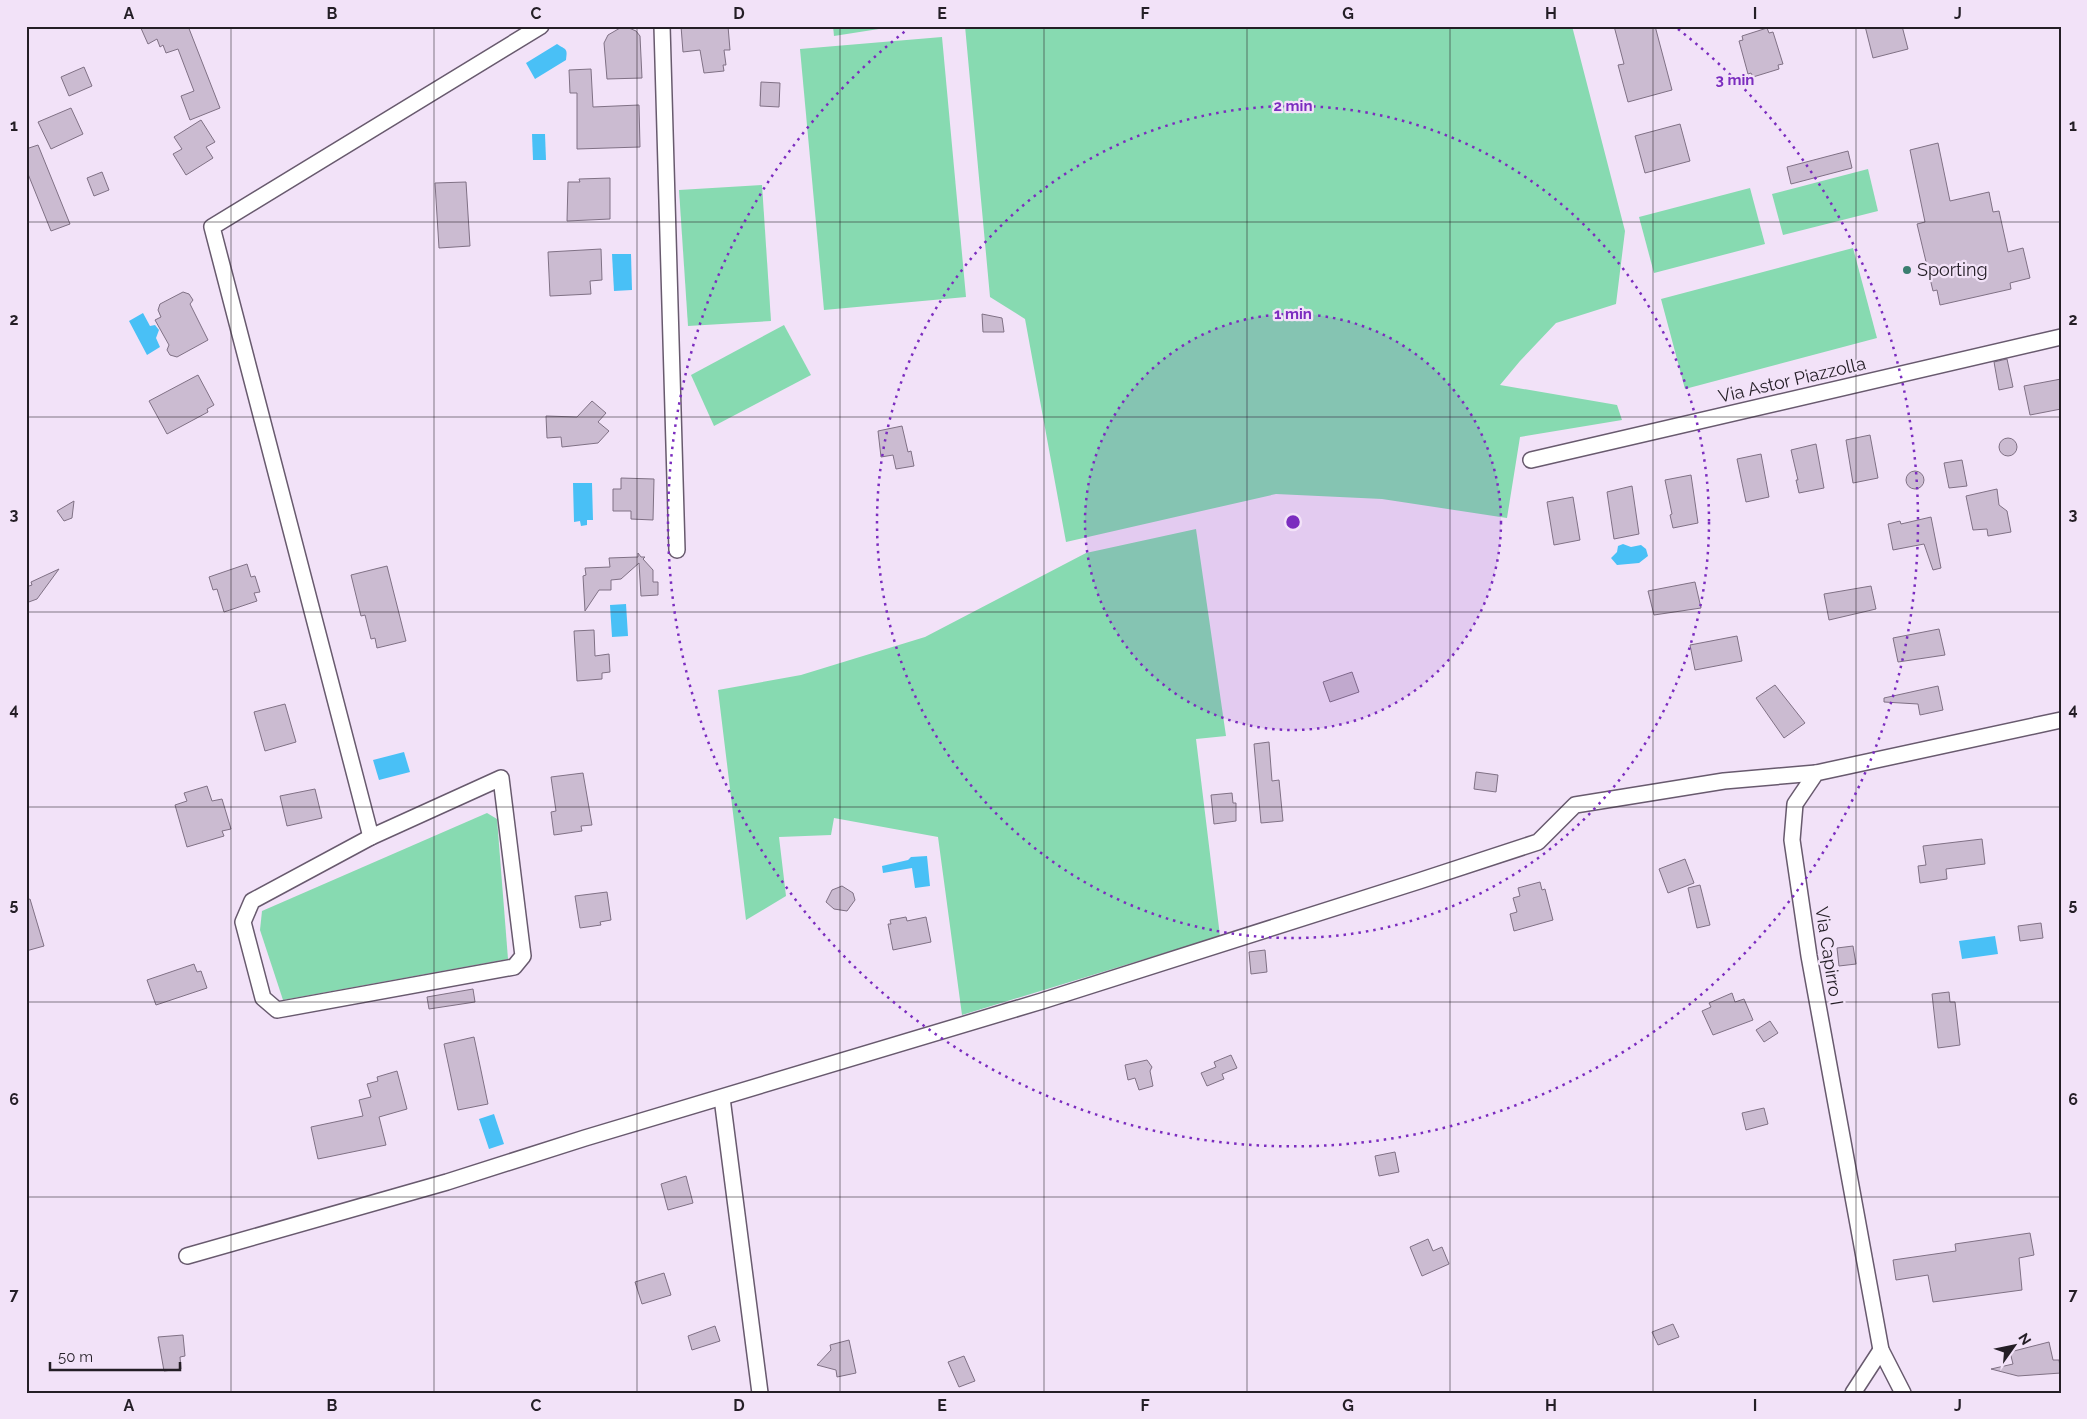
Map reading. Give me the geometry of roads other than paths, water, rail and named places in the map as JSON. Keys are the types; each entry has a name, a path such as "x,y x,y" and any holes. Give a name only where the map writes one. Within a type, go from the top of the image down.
{"street":[{"path":"370,837 212,226 541,26"},
{"path":"662,26 678,550"},
{"name":"Via Astor Piazzolla","path":"1531,460 2061,337"},
{"path":"188,1256 447,1182 585,1138 1052,998 1538,842 1575,805 1724,781 1816,773 2061,720"},
{"name":"Via Capirro I","path":"1816,773 1795,804 1792,840 1809,956 1881,1350 1903,1393"},
{"path":"501,778 523,956 514,967 277,1010 263,998 243,922 252,901 370,837 501,778"},
{"path":"722,1098 760,1393"},
{"path":"1853,1393 1881,1350"}],"water":[{"path":"557,44 566,50 566,60 535,79 526,63"},
{"path":"532,134 545,134 546,160 533,160"},
{"path":"612,254 631,254 632,290 614,291"},
{"path":"143,313 150,326 155,325 159,330 156,338 160,347 147,355 129,321"},
{"path":"573,483 592,483 593,520 587,520 587,525 581,526 580,521 574,522"},
{"path":"1623,544 1631,547 1641,545 1646,549 1648,556 1639,563 1617,565 1611,558 1617,552 1618,546"},
{"path":"626,604 628,636 612,637 610,605"},
{"path":"404,752 410,772 379,780 373,760"},
{"path":"927,856 930,886 915,888 912,868 883,873 882,866 908,860 911,857"},
{"path":"1995,936 1998,954 1962,959 1959,941"},
{"path":"494,1114 504,1144 489,1149 479,1119"}],"place":[{"name":"Sporting","path":"1907,270"}]}
